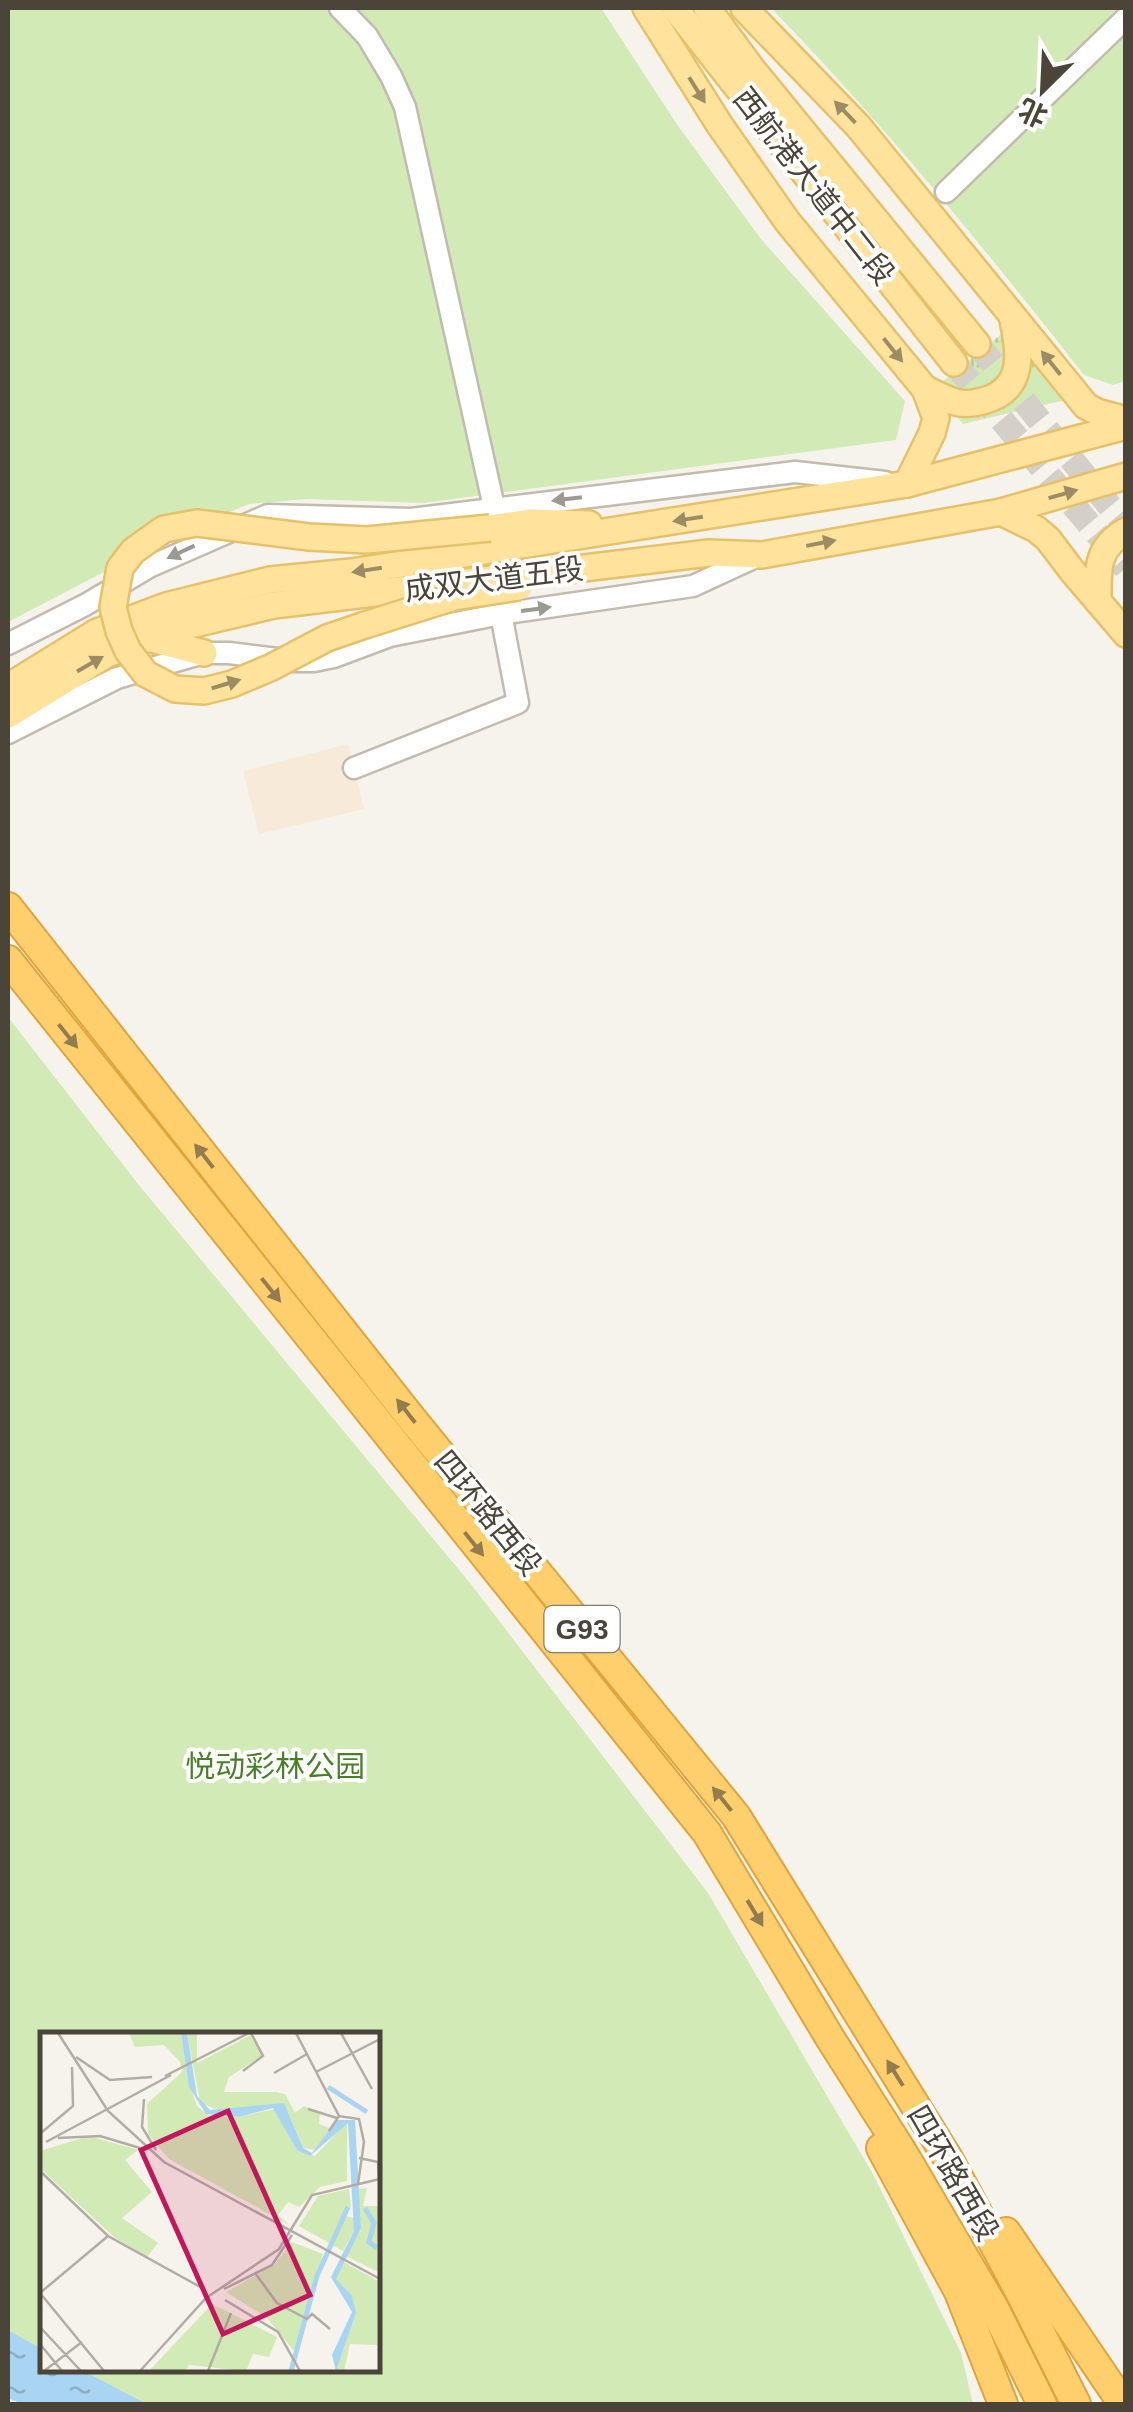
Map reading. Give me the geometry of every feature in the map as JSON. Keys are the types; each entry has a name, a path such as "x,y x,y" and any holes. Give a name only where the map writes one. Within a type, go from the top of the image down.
{"highway":[{"name":"四环路西段","path":"8,908 424,1434 736,1816 949,2160 1076,2404"},
{"name":"四环路西段","path":"8,960 706,1832 903,2152 994,2308 1042,2404"},
{"path":"830,2038 891,2170 1018,2404"},
{"path":"949,2160 976,2187 1124,2404"},
{"path":"1009,2236 1098,2404"},
{"path":"960,2292 1003,2404"}],"main road":[{"path":"646,8 719,124 787,221 925,390 936,418 907,484"},
{"name":"西航港大道中二段","path":"674,8 954,363"},
{"name":"西航港大道中二段","path":"707,8 976,344"},
{"path":"744,8 858,126 1086,406 1126,423"},
{"path":"925,390 956,402 974,404 998,396 1016,375 1020,354 1012,316"},
{"name":"成双大道五段","path":"8,687 97,632 166,606 270,580 351,572 907,484 1126,423"},
{"name":"成双大道五段","path":"8,715 107,654 173,629 274,604 708,553 762,555 1001,512 1126,476"},
{"path":"1001,512 1048,539 1126,634"},
{"path":"644,526 492,518 367,540 196,523 164,529 133,551 120,568 113,607 128,651 146,674 175,689 204,690 245,678 326,638 454,597 708,553"},
{"path":"1098,600 1102,554 1111,540 1126,531"},
{"path":"148,638 204,653"}],"street":[{"path":"340,8 368,36 405,107 492,518"},
{"path":"946,192 1126,18"},
{"path":"8,644 151,566 268,515 492,518 795,472 907,484"},
{"path":"8,733 117,678 204,653 229,652 294,661 334,658 390,636 501,614 693,586 762,555"},
{"path":"354,768 518,703 501,614"}],"shaded area":[{"path":"348,744 364,809 259,834 243,771"}],"green space":[{"path":"8,8 601,8 678,126 761,239 905,401 896,440 423,503 307,499 249,504 177,534 8,622"},
{"path":"771,8 1125,8 1125,381 1113,385 1084,375 932,187"},
{"path":"1009,328 1008,376 969,398 937,386"},
{"path":"1025,337 1074,398 963,424 950,408 982,407"},
{"name":"悦动彩林公园","path":"8,1017 138,1184 470,1583 708,1893 874,2176 961,2353 973,2404 147,2404 86,2372 380,2372 380,2032 40,2032 40,2348 8,2330"}],"water":[{"path":"8,2330 40,2348 40,2372 86,2372 147,2404 22,2404 8,2398"}],"tunnel":[{"path":"977,344 1126,526"},
{"path":"954,363 1126,568"}]}
